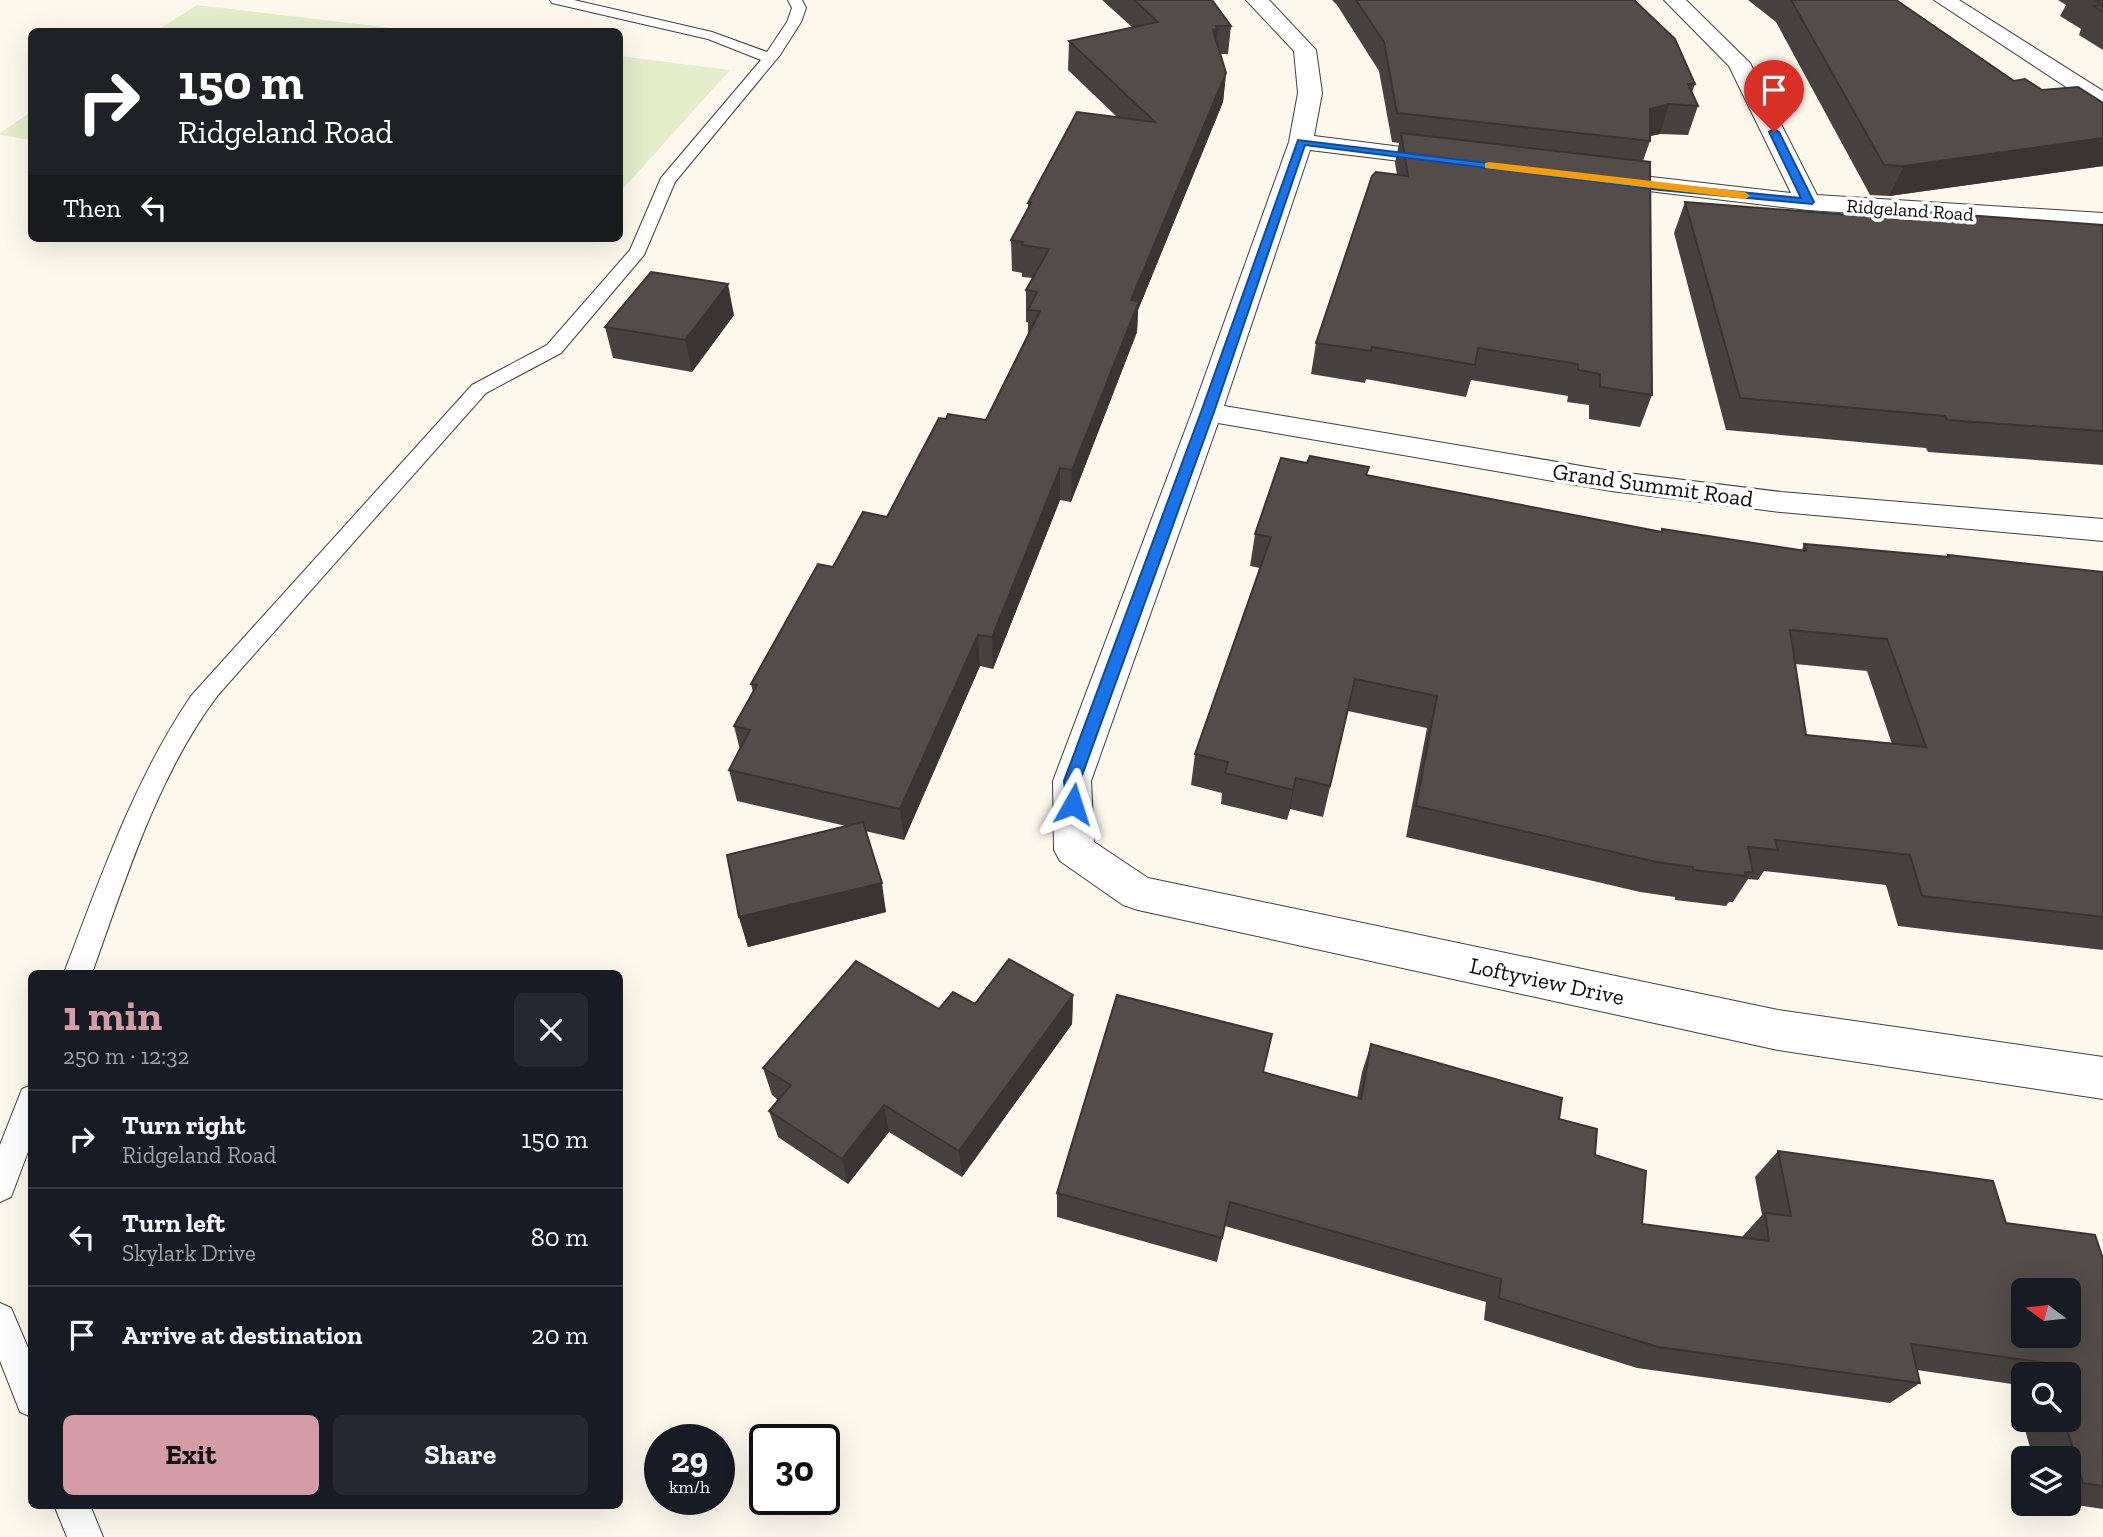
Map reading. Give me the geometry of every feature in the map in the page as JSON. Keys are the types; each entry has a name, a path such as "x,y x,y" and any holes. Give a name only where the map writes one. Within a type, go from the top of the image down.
{"street":[{"path":"1207,412 1301,142 1310,93 1305,50 1257,0"},
{"path":"1674,0 1739,63 1808,202"},
{"path":"1944,0 2103,101"},
{"path":"1301,142 1467,163"},
{"name":"Ridgeland Road","path":"1577,177 1808,202 2015,218 2103,221"},
{"name":"Grand Summit Road","path":"1207,412 1611,481 1781,502 2103,530"},
{"name":"Loftyview Drive","path":"1207,412 1072,781 1074,850 1138,893 1778,1030 2103,1078"}],"lane":[{"path":"557,0 712,36 770,58"},
{"path":"79,970 136,820 192,713 250,643 282,611 479,389 554,349 638,251 667,181 770,58 794,22 799,8 795,0"},
{"path":"0,1187 28,1109"},
{"path":"0,1319 28,1390"},
{"path":"74,1509 85,1537"}],"green space":[{"path":"197,5 392,28 161,28"},
{"path":"623,56 730,70 623,189"},
{"path":"28,114 28,140 0,133"}],"building":[{"path":"1134,0 1212,0 1231,26 1216,26 1218,29 1213,30 1226,73 1131,300 1139,301 1072,470 1060,468 992,637 978,635 900,809 729,770 750,730 734,726 757,685 751,684 818,564 833,567 863,512 887,517 939,418 946,419 948,414 986,420 1040,311 1028,310 1037,292 1026,290 1049,249 1022,245 1023,242 1011,240 1077,112 1155,122 1069,41 1158,22"},
{"path":"1356,0 1634,0 1675,39 1695,84 1688,84 1698,106 1669,104 1650,109 1650,141 1397,113 1384,42"},
{"path":"1791,0 1896,0 2014,81 2025,79 2042,90 2078,87 2103,103 2103,138 1904,166 1884,165"},
{"path":"2103,5 2103,12 2094,6"},
{"path":"1401,133 1650,162 1652,395 1600,387 1600,374 1578,370 1578,364 1478,348 1475,365 1372,347 1371,351 1316,343 1372,176 1376,172 1408,176"},
{"path":"1685,202 1915,220 1910,211 2103,225 2103,431 1947,420 1945,416 1740,398"},
{"path":"651,272 728,284 685,340 605,327"},
{"path":"1310,456 1369,467 1366,475 1662,532 1662,529 1806,551 1804,544 1949,557 1948,555 2103,572 2103,917 1922,896 1910,855 1775,840 1778,850 1748,847 1753,872 1745,872 1746,876 1693,870 1693,867 1656,862 1416,806 1437,696 1355,679 1330,786 1296,778 1293,790 1225,773 1228,762 1195,754 1271,537 1255,534 1281,458 1307,463","holes":["1790,630 1887,639 1926,747 1806,735"]},
{"path":"863,822 882,883 739,917 727,855"},
{"path":"1009,959 1073,995 959,1151 884,1105 842,1159 769,1111 791,1085 763,1068 856,961 939,1009 953,992 975,1004"},
{"path":"1117,995 1272,1034 1263,1072 1361,1099 1371,1044 1562,1098 1559,1119 1597,1129 1595,1155 1646,1171 1642,1224 1769,1241 1765,1213 1791,1216 1778,1151 1993,1181 2006,1223 2095,1235 2103,1259 2103,1486 2083,1483 2081,1446 2072,1446 2068,1432 2081,1432 2081,1362 2040,1362 1911,1344 1920,1383 1658,1347 1499,1298 1501,1279 1230,1202 1222,1238 1057,1193"}],"slow traffic":[{"path":"1489,166 1745,196"}],"route":[{"path":"1073,804 1072,781 1207,412 1301,142 1660,187 1808,202 1774,132"}]}
